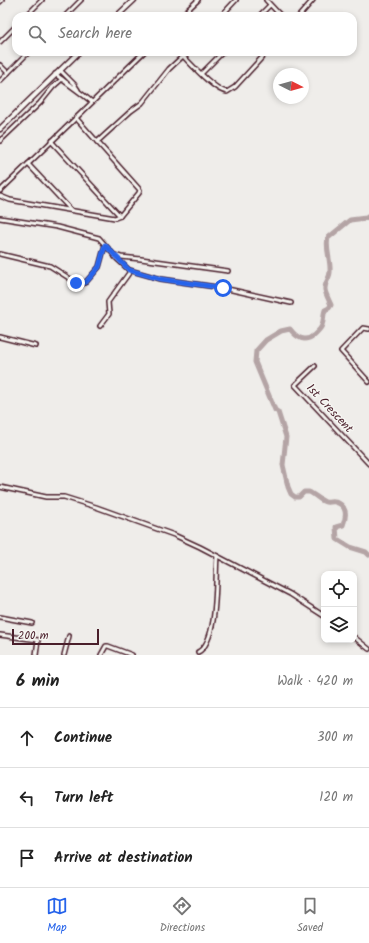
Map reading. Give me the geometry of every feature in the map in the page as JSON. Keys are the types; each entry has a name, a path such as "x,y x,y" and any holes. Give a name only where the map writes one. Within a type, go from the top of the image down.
{"main road":[{"path":"121,12 134,0"},
{"path":"0,129 75,56"}],"street":[{"path":"30,12 42,0"},
{"path":"69,12 82,0"},
{"path":"185,12 198,0"},
{"path":"225,12 236,0"},
{"path":"266,0 277,12"},
{"path":"302,12 313,0"},
{"path":"263,12 270,5"},
{"path":"0,42 12,30"},
{"path":"0,81 25,56"},
{"path":"0,191 140,56"},
{"path":"97,142 142,103 169,69 183,56 218,89 224,92 230,92 263,56"},
{"path":"202,73 219,56"},
{"path":"0,65 8,73"},
{"path":"60,70 78,90 92,102"},
{"path":"55,74 70,87 78,90"},
{"path":"0,142 62,79"},
{"path":"0,196 10,200 115,218 120,216 140,190 76,118"},
{"path":"51,141 120,216"},
{"path":"28,164 71,210"},
{"path":"0,218 57,227 99,238 129,270 161,279 223,288 291,303"},
{"path":"0,254 50,266 80,284 86,282 99,267 105,245"},
{"path":"114,255 228,271"},
{"path":"100,326 109,314 108,302 129,273 129,270"},
{"path":"369,329 363,328 341,351 369,382"},
{"path":"0,337 36,346"},
{"name":"1st Crescent","path":"315,366 295,384 369,464"},
{"path":"0,487 46,497 64,497 174,535 290,594 321,614"},
{"path":"198,652 206,645 210,635 215,603 217,556"},
{"path":"0,617 32,623"},
{"path":"0,635 38,640 36,655"},
{"path":"64,655 69,636"},
{"path":"357,639 369,649"},
{"path":"102,655 106,646 132,655"}],"waterway":[{"path":"369,216 366,218 350,220 328,238 327,246 330,272 325,285 325,290 331,305 325,310 323,323 320,329 307,339 298,337 290,329 281,331 266,340 256,351 255,362 275,410 278,412 286,437 283,465 291,494 295,497 299,497 304,492 309,492 325,502 334,502 342,505 345,511 345,518 343,525 336,527 337,539 350,547 366,552 369,555"}],"route":[{"path":"76,283 84,284 99,267 105,245 129,270 161,279 223,288"}]}
